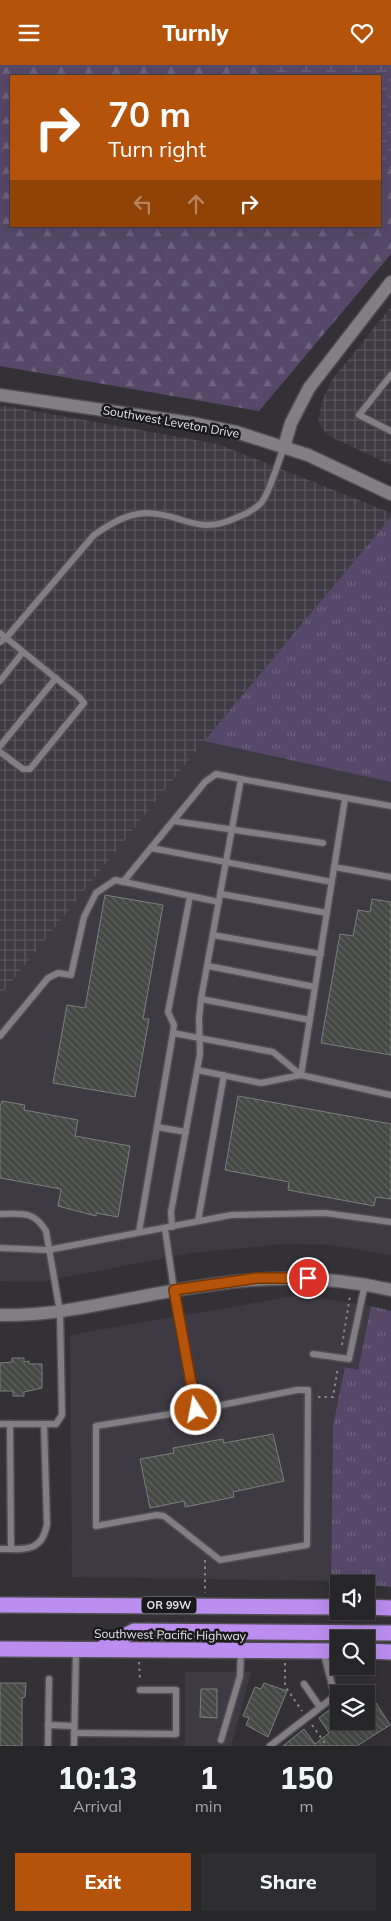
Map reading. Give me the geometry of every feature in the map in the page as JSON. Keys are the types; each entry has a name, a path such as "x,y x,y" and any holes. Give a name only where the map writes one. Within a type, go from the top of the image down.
{"highway":[{"name":"OR 99W","path":"0,1605 330,1607"},
{"path":"375,1607 391,1607"},
{"path":"100,1649 134,1631 391,1633"},
{"name":"Southwest Pacific Highway","path":"0,1649 330,1651"},
{"path":"375,1651 391,1652"}],"street":[{"path":"284,447 291,423 309,388 391,282"},
{"name":"Southwest Leveton Drive","path":"0,395 236,432 308,455 391,494"},
{"path":"0,1315 60,1312 229,1281 274,1277 316,1278 365,1284 391,1290"}],"lane":[{"path":"391,375 359,415 391,431"},
{"path":"3,640 94,535 112,522 145,513 163,515 203,526 227,522 247,513 262,502 284,447"},
{"path":"0,633 3,640 23,652 84,703 30,769 23,769 0,752"},
{"path":"0,681 23,652"},
{"path":"0,746 56,678"},
{"path":"123,882 205,782 216,774 391,806"},
{"path":"172,1227 171,1212 197,1070 201,1038 199,1019 201,999 241,779"},
{"path":"301,1075 345,799"},
{"path":"174,821 323,843"},
{"path":"151,848 332,882"},
{"path":"334,867 391,877"},
{"path":"0,1036 48,978 58,973 71,975 84,917 96,893 115,881 219,902"},
{"path":"221,894 327,913"},
{"path":"139,1232 173,1033 174,1025 168,1012 190,896"},
{"path":"213,935 320,954"},
{"path":"208,966 315,987"},
{"path":"201,999 310,1020"},
{"path":"173,1033 273,1052 301,1075"},
{"path":"197,1070 261,1083 301,1075 391,1095"},
{"path":"198,1221 224,1075"},
{"path":"157,1127 186,1132"},
{"path":"0,1248 48,1250 231,1215 325,1213 391,1222"},
{"path":"0,1214 27,1215 40,1220 46,1231 62,1331 62,1415 56,1423 0,1424"},
{"path":"165,1229 196,1410"},
{"path":"314,1354 349,1359 365,1284"},
{"path":"308,1389 307,1545 220,1560 164,1516 157,1515 96,1526 96,1427 196,1410 308,1389"},
{"path":"10,1424 11,1549"},
{"path":"0,1549 29,1549 38,1545 45,1536 47,1524 44,1424"},
{"path":"74,1746 76,1649"},
{"path":"221,1740 240,1676 241,1651"},
{"path":"270,1746 335,1697 323,1651"},
{"path":"48,1746 49,1679"},
{"path":"304,1684 320,1707"},
{"path":"48,1725 74,1729 176,1734 176,1690 140,1690"}],"path":[{"path":"205,1605 205,1560 200,1556 206,1549"},
{"path":"139,1649 140,1690"},
{"path":"285,1651 285,1687 327,1746"}],"shaded area":[{"path":"391,307 391,465 329,436 322,428 318,419 323,399 332,380"},
{"path":"0,405 218,444 391,513 391,517 204,741 0,996"},
{"path":"204,741 391,782 391,1255 333,1245 283,1244 191,1253 40,1282 0,1281 0,996"},
{"path":"300,1295 371,1306 358,1370 346,1367 333,1426 330,1581 72,1577 70,1335"},
{"path":"185,1672 251,1672 231,1746 185,1746"}],"green space":[{"path":"0,65 260,65 273,75 10,75 10,227 381,227 381,162 391,169 391,254 259,411 0,366"},
{"path":"260,65 391,65 391,169 381,162 381,75 273,75"},
{"path":"391,517 391,782 204,741"},
{"path":"371,1306 391,1311 391,1587 375,1585 375,1575 331,1575 333,1426 345,1367 358,1370"}],"building":[{"path":"105,895 163,905 143,1019 149,1019 135,1097 53,1083 67,1005 85,1008"},
{"path":"372,899 391,902 391,1055 321,1043 340,934 353,936 358,910 370,912"},
{"path":"238,1096 391,1124 391,1199 376,1197 374,1206 288,1190 289,1182 225,1170"},
{"path":"2,1101 25,1105 24,1110 78,1120 75,1136 130,1146 118,1217 96,1213 96,1216 58,1206 61,1189 0,1178 0,1106"},
{"path":"12,1358 24,1358 24,1362 29,1361 29,1364 42,1364 42,1388 24,1392 24,1396 13,1396 13,1391 0,1391 0,1363 12,1362"},
{"path":"273,1434 284,1481 233,1492 234,1497 185,1507 184,1501 150,1508 140,1459 174,1453 173,1448 223,1439 224,1443"},
{"path":"0,1683 26,1683 25,1697 22,1698 22,1746 0,1746"},
{"path":"264,1683 287,1691 268,1737 246,1725 249,1718 243,1716 255,1687 261,1689"},
{"path":"201,1689 217,1689 217,1718 200,1717"},
{"path":"376,1703 390,1725 357,1746 283,1746 304,1729 315,1744 329,1733 319,1718 330,1709 330,1730 375,1730"}],"route":[{"path":"196,1410 174,1290 257,1278 308,1278"}]}
